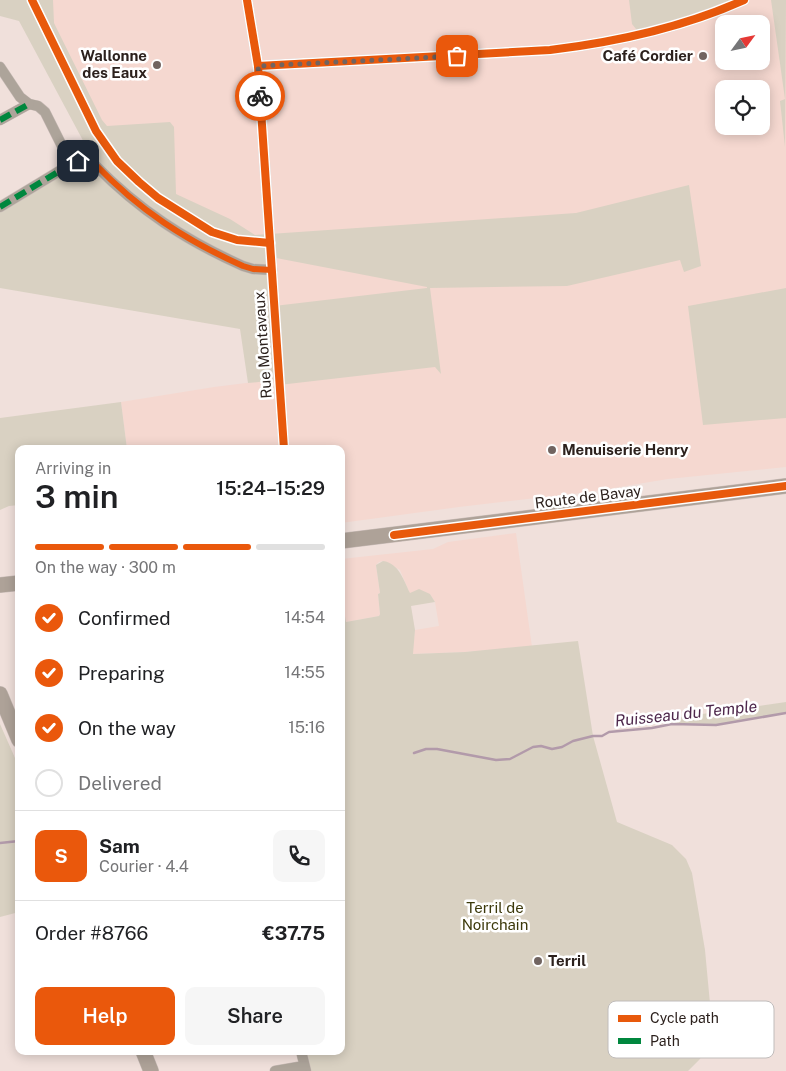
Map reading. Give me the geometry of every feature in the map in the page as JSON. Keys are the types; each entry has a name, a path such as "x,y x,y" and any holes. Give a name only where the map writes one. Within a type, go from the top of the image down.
{"main road":[{"name":"Route de Bavay","path":"345,541 786,486"},
{"path":"0,585 15,583"},
{"path":"0,694 15,730"},
{"path":"145,1055 151,1071"}],"street":[{"name":"Rue Montavaux","path":"247,0 258,66 284,445"},
{"path":"258,66 476,55 567,48 665,28 744,0"},
{"path":"0,67 20,97 29,104 38,106 45,112 71,164"},
{"path":"0,120 29,104"},
{"path":"0,207 71,164 83,159 88,160 95,164 132,200 158,220 243,266 253,269 272,270"},
{"path":"275,1071 305,1069 302,1055"}],"shaded area":[{"path":"9,0 786,0 786,467 668,479 589,492 345,522 345,445 126,445 121,402 278,379 270,257 101,171"},
{"path":"516,533 532,647 412,654 415,630 439,626 435,602 430,594 410,594 400,570 383,561 376,565 380,593 378,594 379,616 346,622 345,559 433,549 448,542"}],"green space":[{"path":"0,0 53,0 54,23 102,120 107,126 170,122 174,127 176,194 230,219 255,235 576,213 689,185 701,266 684,272 680,260 567,286 430,288 441,374 435,367 279,385 278,380 248,383 240,329 0,288 0,207 71,164 95,163 19,21 0,16","holes":["271,257 427,287 274,306"]},
{"path":"629,0 744,0 640,34 632,24"},
{"path":"771,0 786,0 785,147 780,101 785,99"},
{"path":"786,288 786,418 703,425 688,306"},
{"path":"121,402 126,445 15,445 15,505 0,510 0,418"},
{"name":"Terril de Noirchain","path":"383,561 389,562 397,569 410,593 419,589 430,594 435,602 411,606 415,630 413,654 465,652 578,641 593,736 617,822 672,845 686,859 692,873 705,950 710,1001 608,1001 608,1058 700,1058 688,1071 306,1071 302,1055 345,1055 345,616 346,622 379,616 378,594 380,593 376,565"},
{"path":"786,702 786,713 716,725 672,724 674,718"},
{"path":"0,724 15,758 15,913 0,917"}],"waterway":[{"name":"Ruisseau du Temple","path":"414,753 426,749 437,749 496,760 510,759 533,747 541,746 552,749 562,747 573,741 593,736 602,736 609,732 672,724 716,725 786,713"},
{"name":"Ruisseau du Temple","path":"0,843 15,841"}],"marked path":[{"path":"0,120 29,104"},
{"path":"0,207 71,164"}],"cycle path":[{"path":"32,0 96,131 117,161 158,198 212,232 237,240 270,243"},
{"path":"247,0 258,66 284,445"},
{"path":"258,66 575,47 625,38 674,26 744,0"},
{"path":"394,535 786,486"}],"way so far":[{"path":"260,96 258,66 457,56"}],"place":[{"name":"Café Cordier","path":"703,56"},
{"name":"Wallonne des Eaux","path":"157,65"},
{"name":"Menuiserie Henry","path":"552,450"},
{"name":"Terril","path":"538,961"}],"route":[{"path":"78,161 83,159 95,164 139,205 158,220 184,236 243,266 253,269 272,270 260,96"}]}
